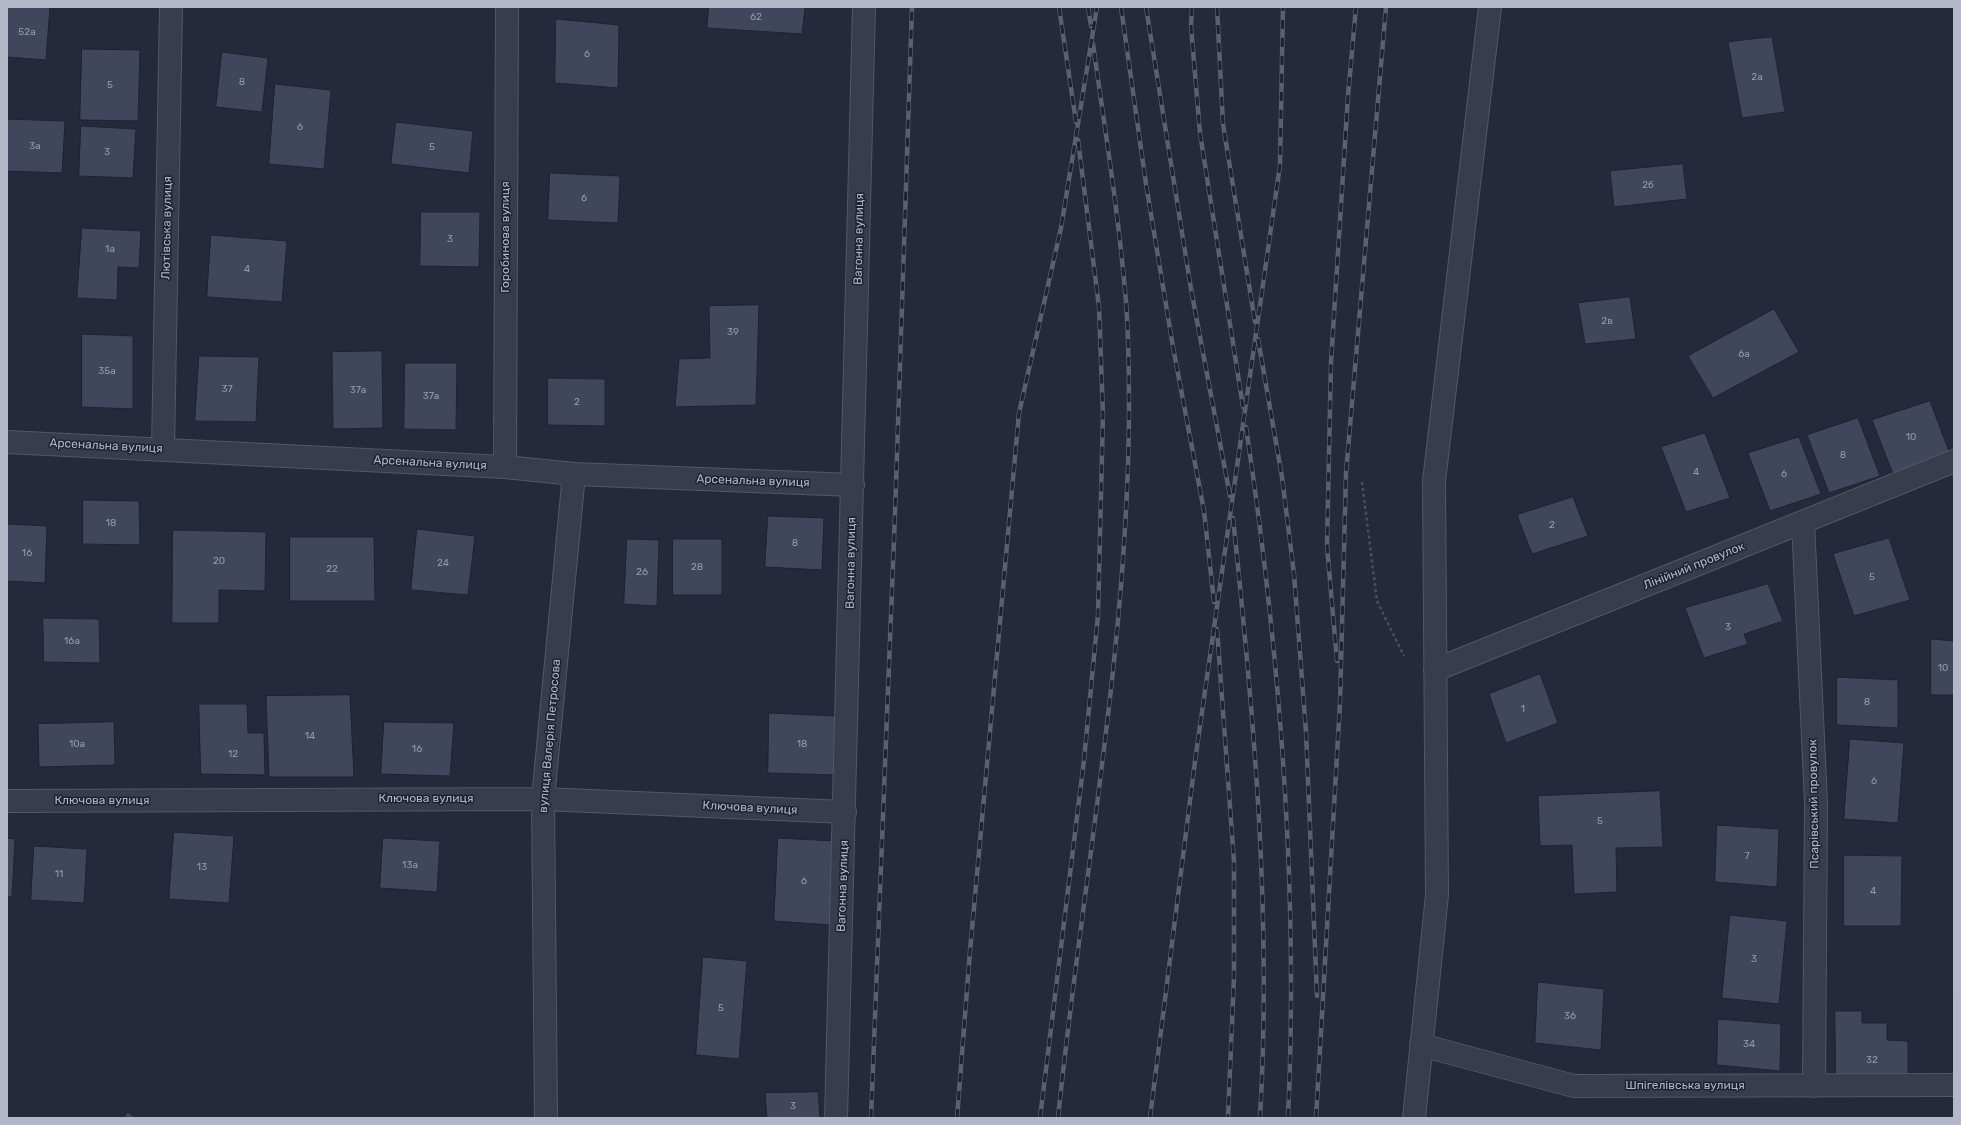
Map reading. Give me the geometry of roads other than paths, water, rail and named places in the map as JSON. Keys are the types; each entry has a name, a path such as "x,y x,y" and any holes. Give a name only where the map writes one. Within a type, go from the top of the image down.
{"street":[{"name":"Лютівська вулиця","path":"163,449 171,7"},
{"name":"Горобинова вулиця","path":"505,468 507,7"},
{"name":"Вагонна вулиця","path":"836,1118 845,812 864,7"},
{"path":"1414,1118 1437,895 1434,481 1490,7"},
{"name":"Арсенальна вулиця","path":"7,442 505,468 574,474 853,485"},
{"name":"Лінійний провулок","path":"1435,670 1954,461"},
{"name":"вулиця Валерія Петросова","path":"546,1118 543,799 574,474"},
{"name":"Псарівський провулок","path":"1803,522 1816,803 1814,1086"},
{"name":"Ключова вулиця","path":"7,801 543,799 845,812"},
{"name":"Шпігелівська вулиця","path":"1422,1045 1574,1086 1954,1085"}],"railway":[{"path":"871,1118 895,514 912,7"},
{"path":"1059,7 1076,122"},
{"path":"1088,7 1091,26"},
{"path":"957,1118 970,951 1019,413 1061,228 1097,7"},
{"path":"1121,7 1146,184 1173,347 1204,511 1214,602"},
{"path":"1146,7 1191,289 1230,496"},
{"path":"1192,7 1191,26 1200,133 1243,407"},
{"path":"1217,7 1223,124 1255,322"},
{"path":"1150,1118 1195,761 1280,165 1283,7"},
{"path":"1337,661 1327,546 1331,362 1348,96 1356,7"},
{"path":"1316,1118 1340,703 1346,473 1386,7"},
{"path":"1058,1118 1112,680 1126,504 1129,416 1128,345 1123,270 1116,205 1093,44"},
{"path":"1040,1118 1084,760 1098,615 1103,415 1099,307 1078,140"},
{"path":"1258,339 1282,477 1294,574 1306,732 1317,996"},
{"path":"1246,427 1268,599 1284,771 1289,858 1291,945 1291,1031 1288,1118"},
{"path":"1233,518 1248,667 1259,817 1264,967 1260,1118"},
{"path":"1217,629 1234,862 1234,976 1228,1118"}]}
